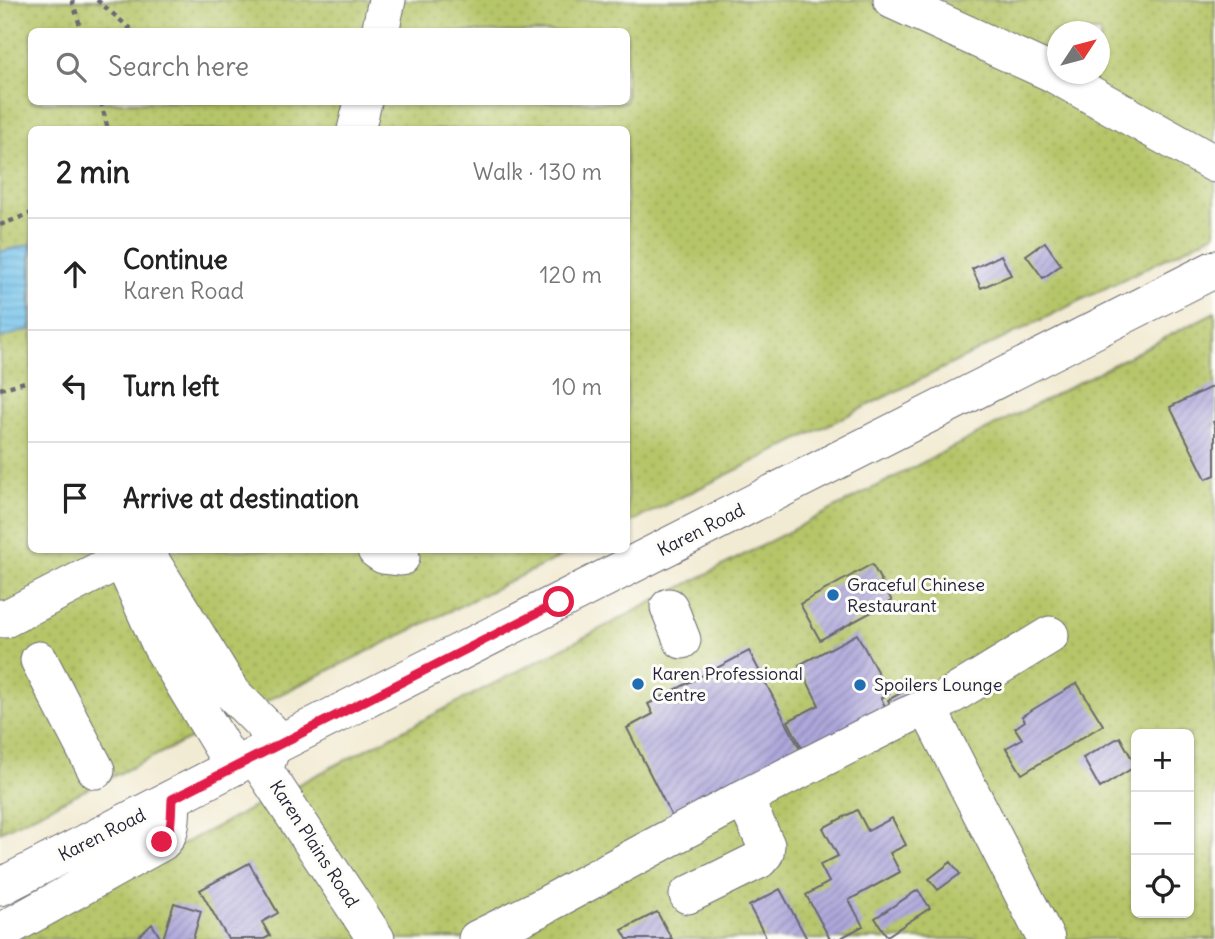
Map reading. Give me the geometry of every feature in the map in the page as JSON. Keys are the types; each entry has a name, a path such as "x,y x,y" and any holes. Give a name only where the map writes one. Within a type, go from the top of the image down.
{"street":[{"path":"381,28 387,0"},
{"path":"892,0 1052,73 1215,164"},
{"path":"357,126 362,105"},
{"name":"Karen Road","path":"0,887 1215,269"},
{"path":"125,555 276,745"},
{"path":"0,600 14,591 125,555"},
{"path":"0,618 5,619 125,555"},
{"path":"125,555 161,646 234,767"},
{"path":"669,607 682,640"},
{"path":"477,939 744,798 944,700 1050,635"},
{"path":"39,660 96,770"},
{"path":"927,708 1046,939"},
{"name":"Karen Plains Road","path":"276,745 264,770 376,939"},
{"path":"688,895 759,860 765,853 766,845 744,798"},
{"path":"0,932 162,842 169,833 172,799"}],"path":[{"path":"72,0 81,28"},
{"path":"97,0 129,28"},
{"path":"102,105 107,126"},
{"path":"0,225 28,214"},
{"path":"0,389 28,381"}],"green space":[{"path":"0,0 1215,0 1215,234 630,523 630,126 28,126 28,553 568,553 0,832"},
{"path":"1215,312 1215,939 0,938"}],"water":[{"path":"28,245 28,330 0,338 0,252"}],"building":[{"path":"1045,242 1061,265 1043,278 1026,255"},
{"path":"1001,255 1011,275 981,288 972,269"},
{"path":"1215,385 1215,475 1206,479 1170,407"},
{"path":"872,564 892,601 820,640 800,604"},
{"path":"857,634 889,694 881,698 891,719 809,762 788,721 819,705 799,665"},
{"path":"749,651 802,753 673,819 627,728 653,714 648,704"},
{"path":"1077,683 1103,725 1022,774 1006,748 1022,739 1015,728 1025,721 1022,716"},
{"path":"917,684 925,699 896,715 888,700"},
{"path":"1120,737 1131,757 1131,769 1100,788 1083,758"},
{"path":"857,810 868,831 892,818 906,845 890,853 900,872 849,900 863,926 839,939 830,939 806,895 829,882 820,865 838,856 823,828"},
{"path":"951,862 960,874 938,890 929,879"},
{"path":"249,863 278,913 262,922 270,936 264,939 228,939 200,890"},
{"path":"780,889 807,939 767,939 749,906"},
{"path":"918,890 930,908 887,936 875,918"},
{"path":"174,903 201,911 193,939 163,939"},
{"path":"657,912 672,939 627,939 622,930"},
{"path":"152,924 161,939 136,939"}],"place":[{"name":"Graceful Chinese Restaurant","path":"833,595"},
{"name":"Karen Professional Centre","path":"638,684"},
{"name":"Spoilers Lounge","path":"860,685"}],"route":[{"path":"162,842 169,833 172,799 559,602"}]}
